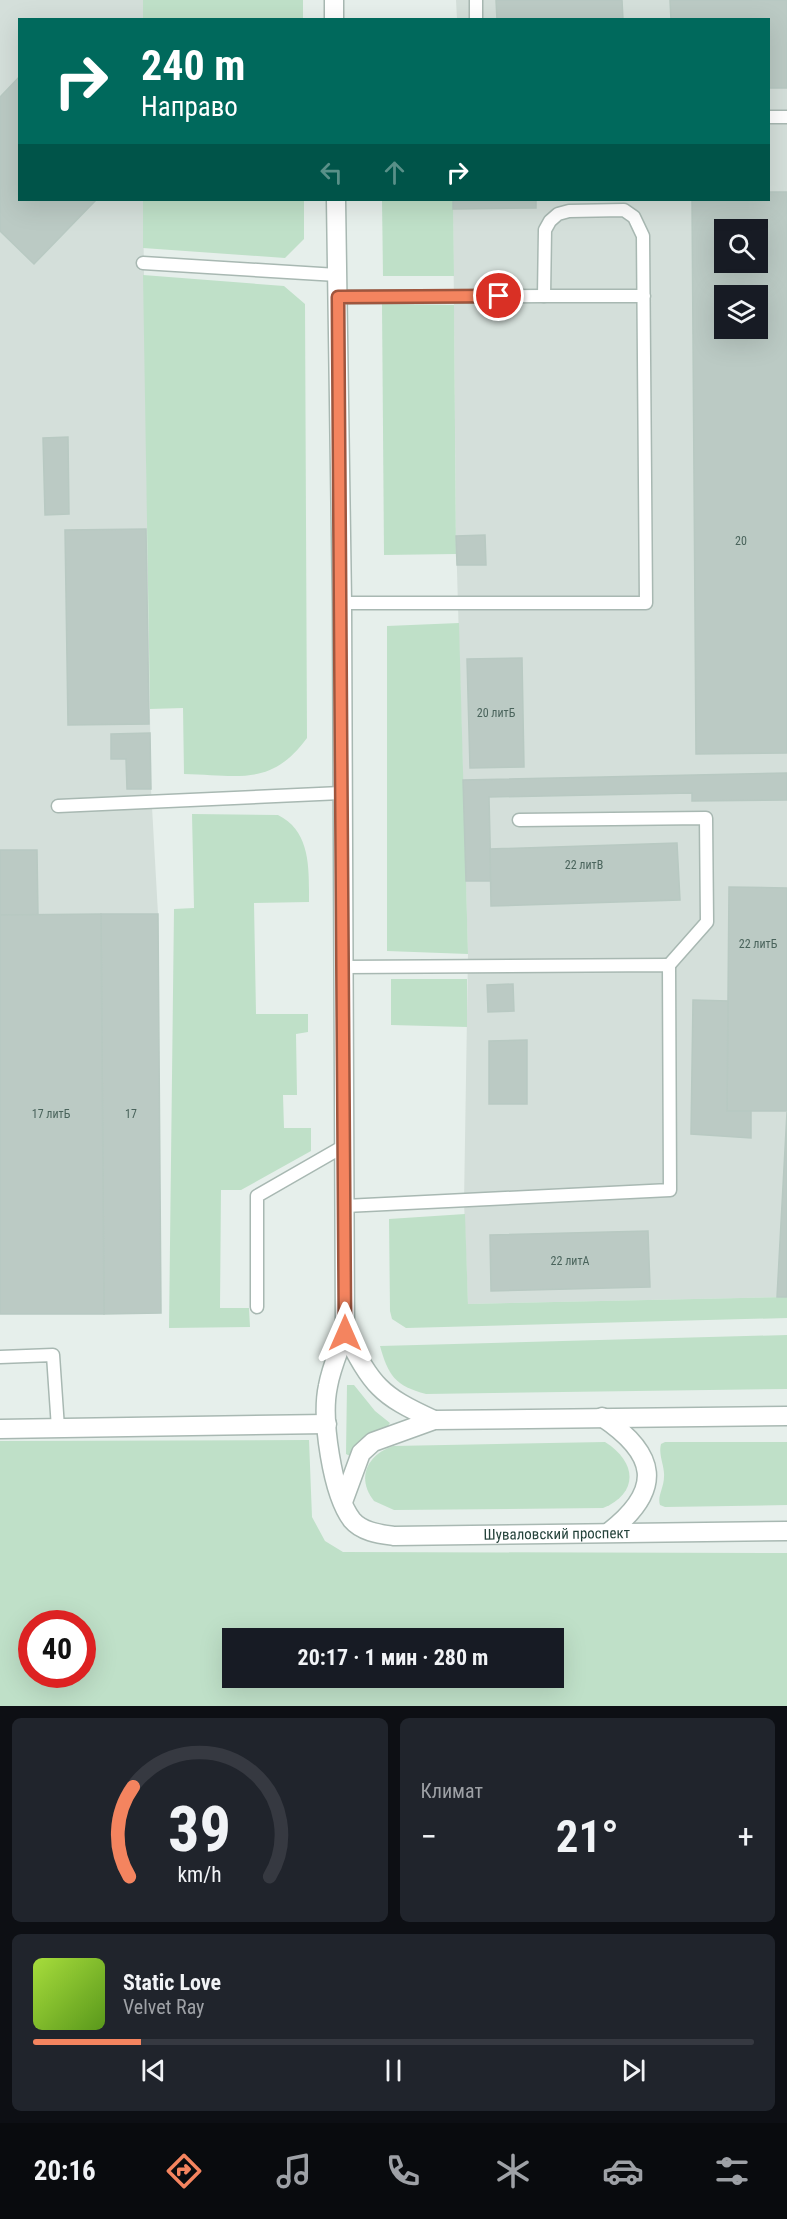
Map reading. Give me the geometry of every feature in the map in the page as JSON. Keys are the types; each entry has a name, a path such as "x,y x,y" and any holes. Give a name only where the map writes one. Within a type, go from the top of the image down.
{"street":[{"path":"334,0 334,18"},
{"path":"336,201 342,603 345,1333 366,1374 386,1396 434,1420"},
{"name":"Шуваловский проспект","path":"345,1333 327,1387 330,1462 343,1502 353,1521 372,1532 394,1536 787,1531"},
{"path":"343,1502 361,1453 373,1442 434,1420 787,1416"},
{"path":"602,1417 634,1443 643,1459 647,1475 644,1494 635,1508 609,1532"},
{"path":"0,1429 327,1424"}],"lane":[{"path":"476,0 476,18"},
{"path":"770,117 787,117"},
{"path":"342,603 646,603 643,236 634,217 624,210 569,211 558,214 550,221 545,230 544,296"},
{"path":"143,263 337,275"},
{"path":"338,297 644,296"},
{"path":"58,806 341,793"},
{"path":"345,1206 670,1190 669,965 708,921 706,818 519,820"},
{"path":"344,967 669,965"},
{"path":"257,1307 256,1196 344,1146"},
{"path":"0,1357 52,1355 58,1428"}],"shaded area":[{"path":"0,0 143,0 143,18 18,18 18,201 143,201 151,789 158,914 161,1313 0,1314"},
{"path":"456,0 787,0 787,1297 468,1304 464,1202 468,954 456,536 453,201 770,201 770,18 457,18"}],"green space":[{"path":"143,0 303,0 303,18 143,18"},
{"path":"143,201 304,201 304,239 285,258 143,248"},
{"path":"382,201 453,201 454,276 383,276"},
{"path":"143,275 284,286 305,304 307,738 294,754 280,764 253,775 184,774 183,708 150,709"},
{"path":"382,304 454,305 456,554 384,555"},
{"path":"459,623 468,954 387,951 387,626"},
{"path":"192,814 278,815 297,831 306,852 308,864 309,902 254,903 256,1014 308,1014 308,1032 296,1034 297,1095 283,1095 284,1128 311,1128 311,1151 241,1190 221,1190 220,1308 249,1308 250,1327 169,1328 174,909 194,908"},
{"path":"391,979 467,979 467,1027 391,1025"},
{"path":"465,1214 468,1304 787,1297 787,1318 406,1328 392,1319 390,1311 389,1219"},
{"path":"787,1335 787,1389 426,1394 407,1387 394,1378 386,1365 380,1346"},
{"path":"347,1385 354,1385 375,1411 390,1423 385,1430 364,1437 350,1456 346,1454"},
{"path":"309,1440 312,1517 325,1541 343,1552 787,1553 787,1706 0,1706 0,1441"},
{"path":"605,1442 623,1459 630,1477 623,1494 615,1502 603,1508 394,1510 374,1501 366,1484 365,1476 371,1461 393,1446"},
{"path":"665,1442 787,1442 787,1505 665,1507 660,1505 664,1473 660,1448"}],"building":[{"path":"496,0 622,0 623,18 497,18"},
{"path":"670,0 787,0 787,88 770,88 770,18 671,18"},
{"path":"18,78 18,201 95,201 34,264 0,231 0,97"},
{"path":"770,192 787,192 787,753 696,754 692,201 770,201"},
{"path":"453,201 536,201 536,208 453,209"},
{"path":"68,437 69,514 45,515 43,438"},
{"path":"146,529 149,724 68,725 65,530"},
{"path":"485,535 486,565 457,565 456,536"},
{"path":"522,658 524,767 470,768 467,659"},
{"path":"150,733 151,789 127,789 126,759 111,759 111,734"},
{"path":"787,773 787,800 692,801 692,793 489,797 491,881 466,881 463,780"},
{"path":"677,843 680,900 491,906 490,849"},
{"path":"0,850 37,850 38,915 0,915"},
{"path":"729,887 787,888 787,1111 727,1111"},
{"path":"101,914 158,914 161,1313 104,1314"},
{"path":"101,914 104,1314 0,1314 0,915"},
{"path":"513,984 514,1011 488,1012 487,985"},
{"path":"693,1000 728,1001 727,1111 751,1111 751,1138 691,1134"},
{"path":"527,1040 527,1104 489,1104 489,1041"},
{"path":"787,1112 787,1297 777,1297"},
{"path":"648,1231 650,1287 491,1291 490,1235"}],"route":[{"path":"345,1333 342,603 338,297 499,296"}]}
